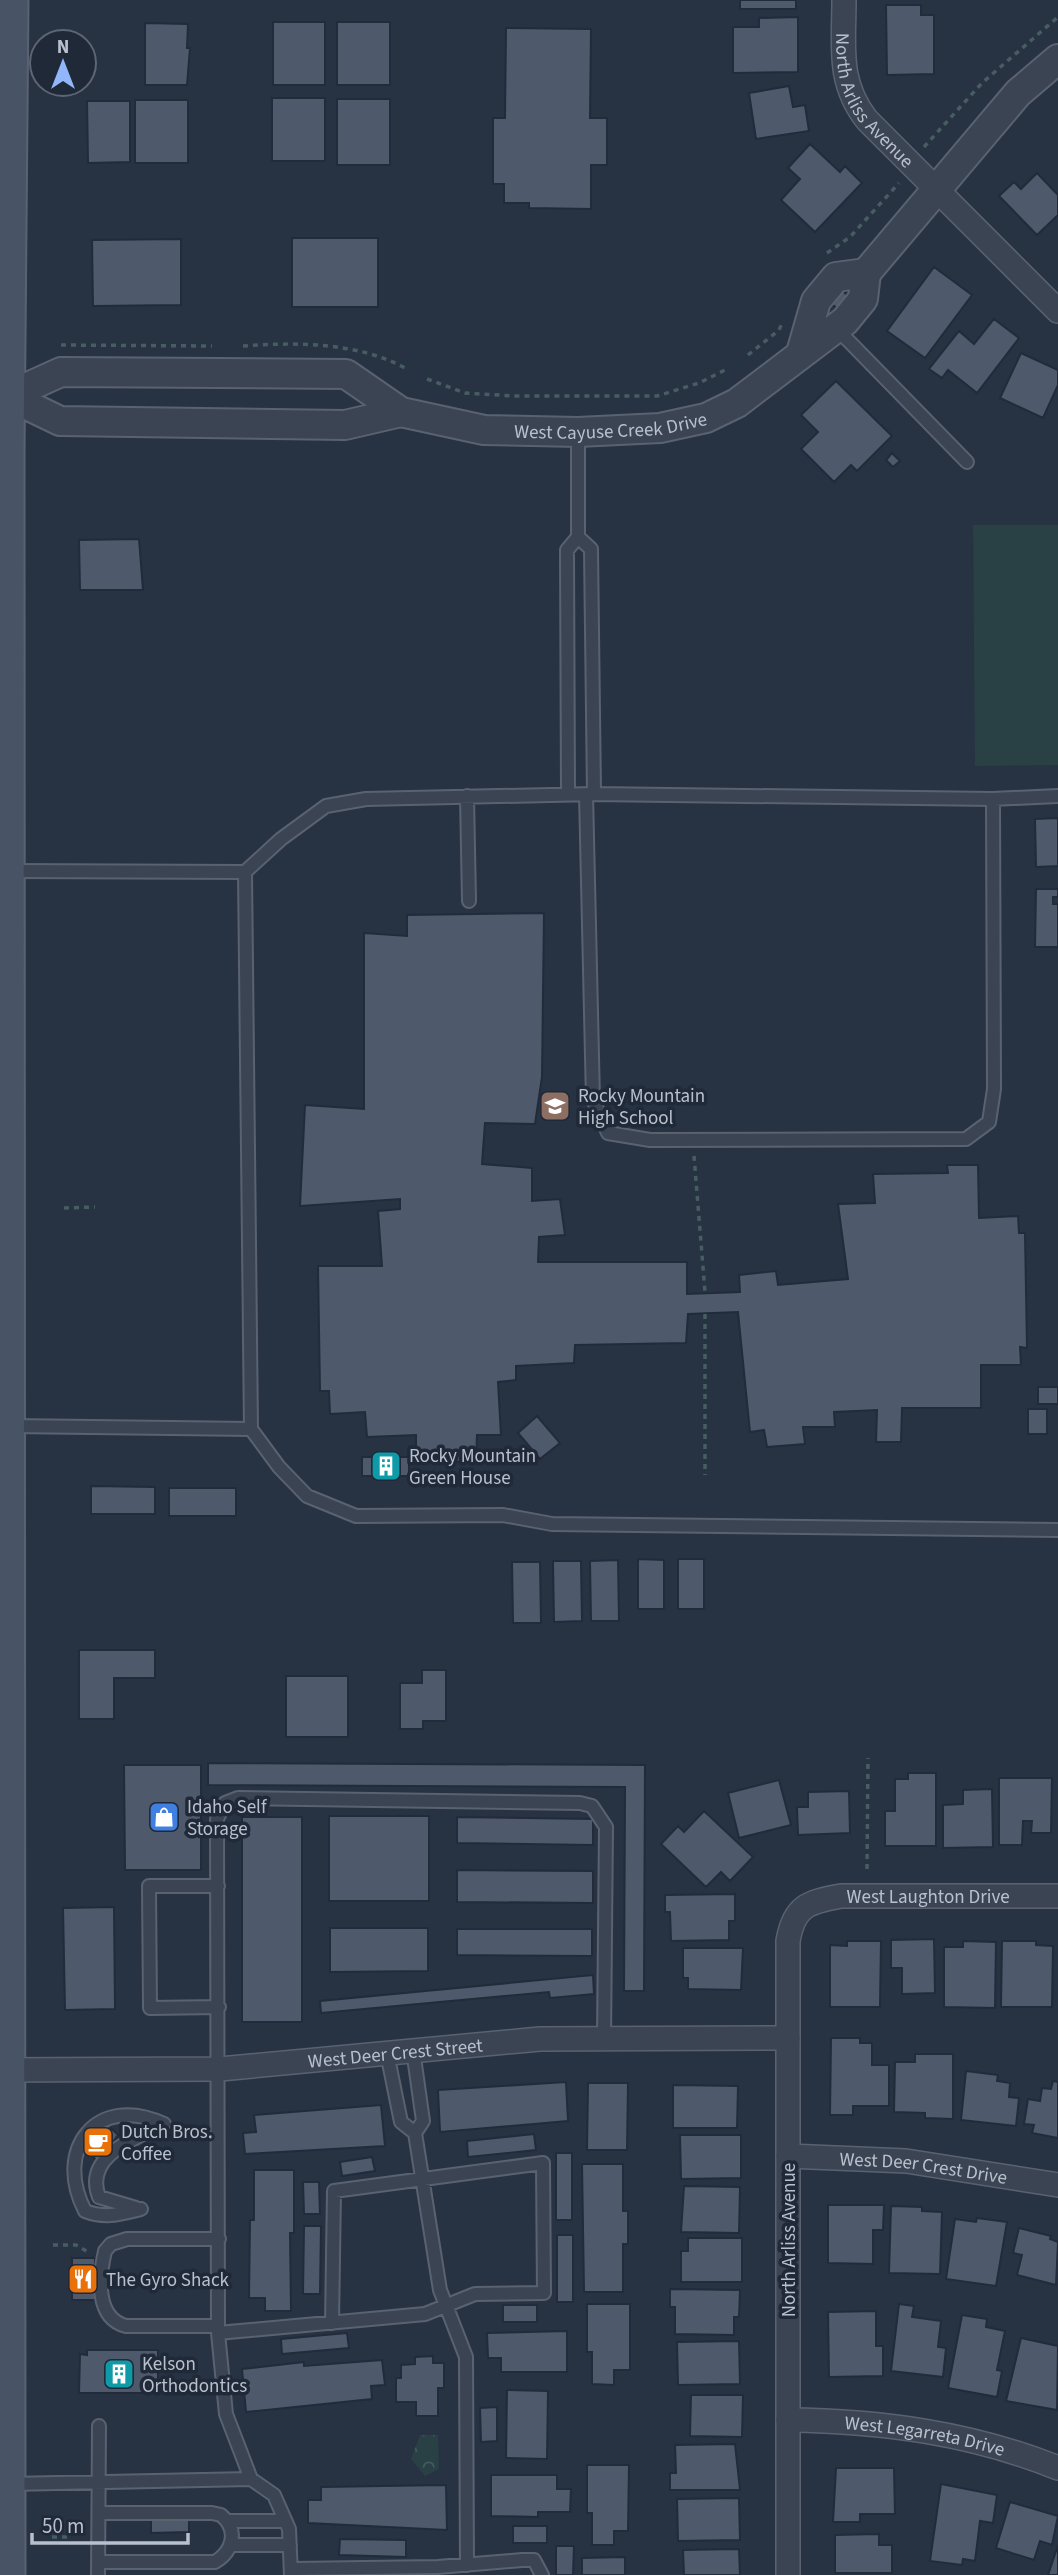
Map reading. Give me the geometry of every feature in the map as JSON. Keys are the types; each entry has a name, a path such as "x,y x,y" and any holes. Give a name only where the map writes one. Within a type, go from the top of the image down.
{"main road":[{"path":"8,2575 4,2484 3,1668 7,1426 7,871 4,397 11,0"}],"street":[{"name":"North Arliss Avenue","path":"844,0 844,68 853,103 1058,311"},
{"name":"West Cayuse Creek Drive","path":"4,397 61,372 346,374 401,412 484,430 578,432 660,428 706,418 737,403 836,327 863,299 866,273 1018,93 1058,59"},
{"path":"801,352 816,301 836,277 866,273"},
{"name":"West Cayuse Creek Drive","path":"4,397 60,421 345,425 401,412"},
{"name":"West Laughton Drive","path":"800,1909 820,1900 841,1896 1058,1896"},
{"name":"North Arliss Avenue","path":"788,2575 788,1941 791,1924 800,1909"},
{"name":"West Deer Crest Street","path":"4,2070 220,2069 540,2039 788,2038"},
{"name":"West Deer Crest Drive","path":"788,2156 906,2161 1058,2185"},
{"name":"West Legarreta Drive","path":"788,2420 858,2421 929,2430 990,2445 1058,2468"}],"lane":[{"path":"836,327 967,463"},
{"path":"568,794 567,550 578,537 578,432"},
{"path":"578,537 592,549 590,794 593,1100 608,1133 650,1140 966,1139 989,1122 994,1089 993,799"},
{"path":"7,871 245,872 281,839 326,806 366,799 568,794 993,799 1058,796"},
{"path":"467,796 469,901"},
{"path":"245,872 251,1429 279,1467 307,1496 356,1516 503,1515 552,1524 1058,1530"},
{"path":"7,1426 251,1429"},
{"path":"542,2575 534,2560 486,2569 467,2565 438,2571 291,2572 290,2545 285,2521 274,2495 251,2479 226,2414 218,2330 220,2069 217,1819 225,1803 238,1798 592,1806 606,1827 604,2039"},
{"path":"218,1886 149,1886 150,2008 219,2007"},
{"path":"413,2050 423,2121 415,2133 440,2290 466,2357 467,2565"},
{"path":"387,2053 401,2122 415,2133"},
{"path":"121,2113 142,2114 164,2124 115,2150 97,2169 95,2179 99,2197 141,2209 111,2216 97,2216 85,2211 78,2197 75,2160 80,2144 89,2131 105,2119 121,2113"},
{"path":"219,2239 120,2240 105,2251 103,2306 106,2316 115,2323 218,2330 332,2323 425,2314 475,2294 544,2293 543,2162 334,2191 332,2323"},
{"path":"99,2426 99,2568 215,2562 227,2555 231,2545 228,2521"},
{"path":"4,2484 251,2479"},
{"path":"99,2513 212,2513 228,2521 285,2521"},
{"path":"231,2545 290,2545"}],"path":[{"path":"927,142 982,83 1058,17"},
{"path":"829,252 850,237 900,182"},
{"path":"748,355 779,330 789,310"},
{"path":"61,345 212,346"},
{"path":"387,358 408,369"},
{"path":"427,379 465,393 514,396 657,396 699,383 729,368"},
{"path":"692,1140 705,1292"},
{"path":"64,1209 96,1207"},
{"path":"705,1314 705,1475"},
{"path":"867,1869 868,1758"},
{"path":"53,2245 76,2245 94,2255"},
{"path":"52,2537 68,2537"}],"green space":[{"path":"973,525 1058,525 1058,765 975,766"},
{"path":"420,2435 438,2435 439,2469 425,2476 411,2459"}],"building":[{"path":"740,0 796,0 796,9 740,9"},
{"path":"886,5 921,5 921,15 934,15 934,74 887,75"},
{"path":"798,17 798,72 733,73 733,27 759,27 759,18"},
{"path":"273,22 325,22 325,85 273,85"},
{"path":"337,22 390,22 390,85 337,85"},
{"path":"145,23 188,24 187,48 190,48 187,85 145,85"},
{"path":"506,28 591,29 590,118 607,118 607,165 591,165 591,209 529,208 529,203 504,203 504,184 493,184 493,118 505,118"},
{"path":"789,86 793,107 805,105 809,131 756,139 749,93"},
{"path":"272,98 325,98 325,161 272,161"},
{"path":"337,99 390,99 390,165 337,165"},
{"path":"135,100 188,100 188,163 135,163"},
{"path":"87,101 130,101 130,162 88,163"},
{"path":"810,144 840,172 845,166 862,183 815,232 781,200 800,179 788,168"},
{"path":"1037,173 1058,195 1058,215 1037,235 999,196 1014,182 1021,189"},
{"path":"292,238 378,238 378,307 292,307"},
{"path":"181,239 181,305 93,306 92,240"},
{"path":"934,267 972,295 925,358 887,331"},
{"path":"840,289 851,298 841,311 830,303"},
{"path":"994,319 1019,338 977,393 948,370 942,378 929,369 959,331 974,344"},
{"path":"1021,353 1058,370 1058,385 1043,418 1000,398"},
{"path":"836,381 892,436 857,471 851,465 834,482 801,449 818,432 801,415"},
{"path":"892,453 900,461 893,467 886,460"},
{"path":"139,539 143,590 80,590 79,540"},
{"path":"1058,818 1058,866 1036,867 1035,819"},
{"path":"1036,889 1058,889 1058,897 1053,897 1053,904 1058,904 1058,947 1035,947"},
{"path":"544,913 542,1077 535,1124 485,1123 482,1164 532,1168 532,1201 560,1199 565,1235 539,1237 538,1262 687,1262 687,1294 740,1292 739,1275 776,1271 778,1285 848,1279 838,1204 875,1203 873,1174 948,1173 947,1165 978,1165 979,1218 1018,1216 1019,1233 1025,1233 1027,1348 1020,1347 1021,1365 981,1365 981,1408 902,1408 901,1442 876,1442 877,1410 834,1412 835,1427 803,1427 805,1444 767,1447 764,1430 750,1432 738,1312 688,1314 686,1343 575,1345 574,1363 516,1366 516,1380 498,1382 501,1435 477,1435 476,1462 416,1461 416,1435 367,1437 365,1412 330,1414 329,1391 320,1391 318,1266 382,1266 378,1211 400,1209 400,1199 300,1206 305,1105 364,1109 364,933 407,936 407,915"},
{"path":"1038,1387 1058,1387 1058,1404 1038,1404"},
{"path":"1028,1409 1047,1409 1047,1434 1028,1434"},
{"name":"Rocky Mountain Green House","path":"537,1416 560,1443 540,1459 518,1433"},
{"name":"Rocky Mountain Green House","path":"362,1457 409,1457 409,1476 362,1476"},
{"path":"91,1486 155,1487 155,1514 91,1514"},
{"path":"169,1488 236,1488 236,1516 169,1516"},
{"path":"638,1559 664,1560 664,1609 638,1609"},
{"path":"678,1559 704,1559 704,1609 678,1609"},
{"path":"618,1560 619,1621 591,1621 590,1561"},
{"path":"553,1561 581,1561 582,1621 554,1622"},
{"path":"512,1562 540,1562 541,1623 513,1623"},
{"path":"79,1650 155,1650 155,1678 114,1678 114,1719 79,1719"},
{"path":"422,1670 446,1670 446,1721 423,1721 423,1729 400,1729 400,1683 422,1683"},
{"path":"286,1676 348,1676 348,1737 286,1737"},
{"path":"208,1763 645,1765 644,1991 624,1991 625,1787 208,1785"},
{"path":"124,1765 201,1765 201,1870 125,1870"},
{"path":"908,1773 936,1773 936,1846 885,1846 885,1811 895,1811 895,1779 908,1779"},
{"path":"999,1778 1052,1778 1051,1833 1031,1833 1032,1821 1023,1821 1022,1845 999,1845"},
{"path":"779,1780 791,1825 739,1838 728,1793"},
{"path":"992,1789 993,1847 943,1848 943,1805 963,1804 963,1790"},
{"path":"849,1791 850,1833 798,1835 797,1807 808,1807 808,1792"},
{"path":"704,1811 753,1857 730,1881 721,1872 706,1887 661,1844 678,1826 684,1832"},
{"path":"329,1816 429,1816 429,1901 329,1901"},
{"path":"242,1817 302,1817 302,2022 242,2022"},
{"path":"457,1817 593,1819 593,1845 457,1843"},
{"path":"457,1870 593,1871 593,1903 457,1902"},
{"path":"735,1894 735,1921 729,1921 729,1940 671,1941 670,1912 665,1912 665,1895"},
{"path":"114,1907 115,2009 65,2010 63,1908"},
{"path":"330,1928 428,1928 428,1971 330,1972"},
{"path":"457,1929 592,1929 592,1956 457,1955"},
{"path":"934,1939 935,1993 902,1994 902,1968 891,1968 891,1940"},
{"path":"847,1941 881,1941 880,2007 830,2007 830,1945 847,1946"},
{"path":"963,1941 996,1942 995,2008 944,2007 944,1947 963,1947"},
{"path":"1002,1941 1036,1941 1036,1945 1053,1946 1052,2007 1001,2007"},
{"path":"683,1948 743,1948 741,1990 688,1989 688,1978 683,1978"},
{"path":"593,1975 594,1994 550,1998 549,1992 321,2013 320,2001"},
{"path":"831,2038 860,2038 860,2043 872,2043 872,2065 889,2065 889,2106 853,2106 853,2115 830,2115"},
{"path":"915,2054 953,2054 953,2119 925,2118 925,2113 894,2112 895,2062 915,2062"},
{"path":"966,2071 998,2075 997,2081 1010,2083 1009,2097 1019,2098 1016,2126 961,2120"},
{"path":"1053,2081 1058,2082 1058,2138 1032,2133 1034,2125 1024,2124 1028,2099 1040,2101 1042,2088 1051,2089"},
{"path":"566,2082 568,2121 440,2132 438,2090"},
{"path":"588,2083 628,2083 627,2150 587,2150"},
{"path":"673,2085 738,2086 737,2128 673,2128"},
{"path":"381,2105 385,2146 245,2154 243,2133 256,2132 254,2115"},
{"name":"Dutch Bros. Coffee","path":"107,2124 118,2135 98,2162 81,2145 90,2135 93,2138"},
{"path":"534,2134 536,2150 468,2157 467,2141"},
{"path":"680,2135 741,2135 741,2178 681,2179"},
{"path":"556,2153 572,2153 572,2220 556,2220"},
{"path":"372,2157 375,2171 342,2176 340,2162"},
{"path":"582,2164 623,2164 623,2211 628,2211 628,2244 623,2244 623,2292 584,2292"},
{"path":"254,2170 294,2170 294,2233 290,2233 291,2311 265,2311 265,2298 249,2298"},
{"path":"303,2182 319,2182 320,2214 304,2214"},
{"path":"684,2186 740,2187 739,2233 681,2232"},
{"path":"828,2205 884,2205 883,2230 873,2230 873,2264 828,2263"},
{"path":"891,2206 922,2207 922,2211 942,2212 940,2274 889,2273"},
{"path":"977,2218 1007,2222 996,2286 946,2279 955,2219 976,2222"},
{"path":"304,2226 321,2226 320,2294 303,2294"},
{"path":"1019,2228 1051,2236 1050,2239 1058,2242 1056,2285 1017,2275 1022,2255 1013,2253"},
{"path":"557,2235 573,2235 573,2302 557,2302"},
{"path":"688,2238 742,2238 742,2282 681,2282 681,2251 688,2251"},
{"name":"The Gyro Shack","path":"72,2258 95,2258 95,2300 72,2300"},
{"path":"670,2289 740,2290 739,2317 734,2317 734,2335 675,2334 675,2307 670,2307"},
{"path":"587,2304 630,2304 630,2370 614,2370 614,2385 592,2384 592,2352 587,2352"},
{"path":"899,2304 914,2306 912,2317 941,2321 938,2347 946,2348 943,2377 891,2371"},
{"path":"503,2305 537,2305 537,2322 503,2322"},
{"path":"876,2311 876,2346 883,2346 883,2376 829,2377 828,2312"},
{"path":"962,2315 987,2319 986,2327 1005,2331 997,2370 1002,2371 997,2397 948,2388"},
{"path":"567,2331 567,2372 501,2372 501,2358 488,2358 487,2333"},
{"path":"347,2333 349,2348 282,2354 281,2339"},
{"path":"1021,2338 1058,2346 1057,2410 1006,2401"},
{"path":"739,2341 740,2384 678,2385 677,2342"},
{"name":"Kelson Orthodontics","path":"87,2350 158,2350 158,2393 79,2393 80,2354 87,2355"},
{"path":"433,2356 433,2363 444,2363 444,2388 438,2388 438,2416 416,2416 416,2402 396,2402 396,2378 401,2378 401,2365 415,2364 415,2357"},
{"path":"382,2360 385,2385 371,2386 372,2399 246,2412 242,2369 304,2362 304,2366"},
{"path":"507,2390 548,2391 547,2459 506,2458"},
{"path":"691,2395 743,2395 742,2437 690,2436"},
{"path":"497,2407 497,2441 481,2442 480,2408"},
{"path":"735,2444 740,2490 670,2490 670,2473 676,2473 675,2445"},
{"path":"587,2465 629,2465 628,2531 614,2531 614,2545 592,2545 592,2513 587,2513"},
{"path":"836,2468 894,2468 895,2514 860,2514 860,2522 833,2522"},
{"path":"491,2475 557,2475 557,2489 571,2489 570,2512 538,2512 538,2517 491,2516"},
{"path":"941,2484 997,2495 993,2523 980,2521 975,2561 963,2559 962,2565 930,2561"},
{"path":"446,2485 447,2530 308,2523 308,2500 321,2500 321,2487"},
{"path":"739,2498 740,2540 678,2541 677,2499"},
{"path":"1010,2502 1058,2516 1052,2545 1040,2541 1034,2560 996,2548"},
{"path":"151,2520 189,2520 189,2532 151,2533"},
{"path":"513,2526 547,2526 547,2543 513,2543"},
{"path":"879,2534 879,2545 892,2545 892,2573 835,2573 835,2535"},
{"path":"340,2539 406,2540 406,2557 339,2555"},
{"path":"1058,2545 1058,2575 1048,2575"},
{"path":"556,2546 574,2546 573,2575 556,2575"},
{"path":"739,2549 740,2575 684,2575 683,2550"},
{"path":"625,2557 625,2575 582,2575 582,2558"}],"place":[{"name":"Rocky Mountain High School","path":"555,1106"},
{"name":"Rocky Mountain Green House","path":"386,1466"},
{"name":"Idaho Self Storage","path":"164,1817"},
{"name":"Dutch Bros. Coffee","path":"98,2142"},
{"name":"The Gyro Shack","path":"83,2279"},
{"name":"Kelson Orthodontics","path":"119,2374"}]}
